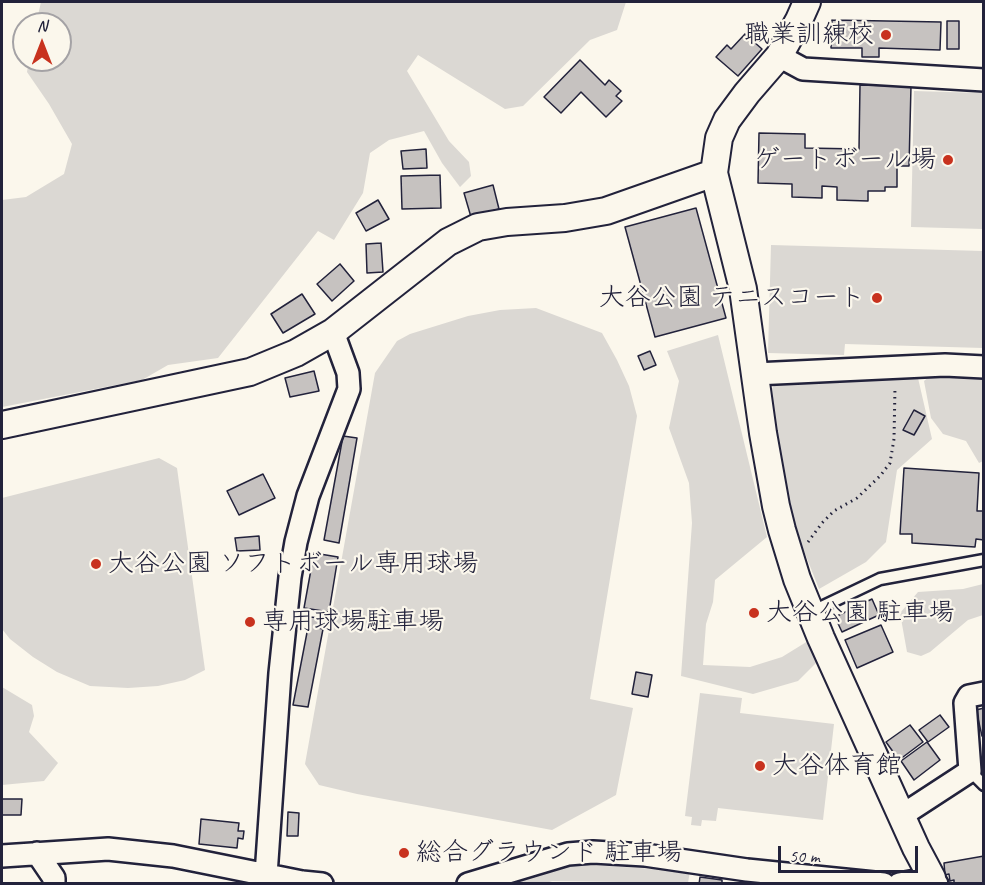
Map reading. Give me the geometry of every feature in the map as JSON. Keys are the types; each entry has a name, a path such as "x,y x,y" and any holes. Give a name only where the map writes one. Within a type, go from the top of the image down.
{"street":[{"path":"807,2 800,20 779,56 727,120 719,138 714,173 743,289 776,506 797,579 901,816 934,881 899,884"},
{"path":"779,56 803,69 984,80"},
{"path":"2,425 250,372 296,353 333,332 448,242 478,227 507,222 565,218 606,211 714,173"},
{"path":"266,875 280,673 294,554 308,496 349,389 348,373 333,332"},
{"path":"755,374 945,365 984,367"},
{"path":"901,816 977,778 965,703 969,696 984,693"},
{"path":"2,856 108,849 172,856 322,884"},
{"path":"468,884 568,854 593,852 645,855 746,877 884,884"},
{"path":"37,853 54,878 54,884"}],"lane":[{"path":"811,612 880,579 984,560"}],"path":[{"path":"806,545 834,511 857,498 890,463 894,439 897,368"}],"shaded area":[{"path":"41,2 626,2 617,30 590,40 523,106 505,109 418,55 407,71 449,141 469,162 471,176 460,187 442,163 424,131 389,140 370,153 363,193 334,240 318,231 218,358 168,365 142,380 2,407 2,200 26,197 64,174 72,144 27,72 72,72 72,12 39,12"},
{"name":"ゲートボール場","path":"914,91 983,93 983,229 911,227"},
{"name":"大谷公園 テニスコート","path":"771,245 983,251 983,348 845,344 844,355 768,353"},
{"path":"536,308 602,333 629,386 637,416 590,699 633,708 616,795 552,830 319,785 305,764 375,373 397,341 410,334 468,316 500,310"},
{"path":"718,335 767,537 715,580 713,602 706,624 703,665 750,667 782,657 808,641 818,661 798,681 753,694 681,676 692,523 689,483 669,428 679,381 667,351"},
{"path":"934,373 983,377 983,461 979,463 966,441 943,434 931,418 924,381"},
{"path":"918,378 932,439 897,470 886,542 866,562 819,589 791,518 766,397 778,380"},
{"name":"大谷公園 ソフトボール専用球場","path":"159,458 177,468 205,670 185,680 158,686 128,688 90,686 57,672 33,657 10,639 2,629 2,498"},
{"path":"983,584 983,615 968,620 930,652 921,656 907,652 900,613 918,592 963,589"},
{"path":"2,687 32,705 34,716 29,732 58,763 44,781 2,785"},
{"name":"大谷体育館","path":"700,693 742,698 740,713 834,724 823,820 718,808 716,821 702,820 701,826 691,825 692,817 685,816"},
{"path":"588,865 690,871 688,883 552,881 544,884 498,884 563,866"}],"building":[{"name":"職業訓練校","path":"832,20 941,22 940,50 879,48 879,57 862,57 862,48 831,48"},
{"path":"947,21 959,21 959,49 947,49"},
{"path":"745,34 762,49 738,76 716,57 727,45 731,49"},
{"path":"580,60 605,85 609,80 621,91 616,96 622,101 606,117 581,92 561,113 544,97"},
{"path":"860,85 911,86 909,166 897,166 897,187 885,187 885,191 868,191 868,201 837,200 837,187 822,186 822,198 792,197 792,184 758,183 759,133 805,134 805,148 859,149"},
{"path":"426,149 427,168 403,169 401,151"},
{"path":"440,175 441,208 402,209 401,176"},
{"path":"493,185 499,209 471,217 464,193"},
{"path":"378,200 389,219 366,231 356,213"},
{"path":"696,208 726,318 655,337 625,227"},
{"path":"381,243 383,272 367,273 366,244"},
{"path":"340,264 354,281 332,301 317,284"},
{"path":"302,294 315,314 283,333 271,314"},
{"path":"650,351 656,365 644,370 638,356"},
{"path":"314,371 319,391 290,397 285,378"},
{"path":"914,410 925,416 914,435 903,430"},
{"path":"343,436 357,438 339,543 324,540"},
{"path":"904,468 979,473 977,511 984,511 984,540 976,539 975,547 912,543 912,534 900,534"},
{"path":"263,474 275,498 239,515 227,491"},
{"path":"259,536 260,550 237,551 235,538"},
{"path":"314,553 338,557 329,612 304,608"},
{"path":"872,599 879,615 842,632 835,617"},
{"path":"310,617 320,618 318,628 323,629 308,707 293,705"},
{"path":"881,625 893,652 857,668 845,640"},
{"path":"636,672 652,675 648,697 632,694"},
{"path":"984,708 984,736 982,736 976,710"},
{"path":"940,715 949,727 928,742 919,730"},
{"path":"910,725 923,742 899,760 886,742"},
{"path":"927,742 940,760 914,780 901,761"},
{"path":"2,799 22,799 21,815 2,815"},
{"path":"288,812 299,813 298,836 287,836"},
{"path":"201,819 239,823 238,831 244,831 243,839 238,838 237,848 199,844"},
{"path":"984,856 984,884 954,884 954,880 950,881 949,874 945,875 944,863"},
{"path":"700,877 722,880 722,884 699,884"}],"place":[{"name":"職業訓練校","path":"886,35"},
{"name":"ゲートボール場","path":"948,160"},
{"name":"大谷公園 テニスコート","path":"877,298"},
{"name":"大谷公園 ソフトボール専用球場","path":"96,564"},
{"name":"大谷公園 駐車場","path":"754,613"},
{"name":"専用球場駐車場","path":"250,622"},
{"name":"大谷体育館","path":"760,766"},
{"name":"総合グラウンド 駐車場","path":"404,853"}]}
